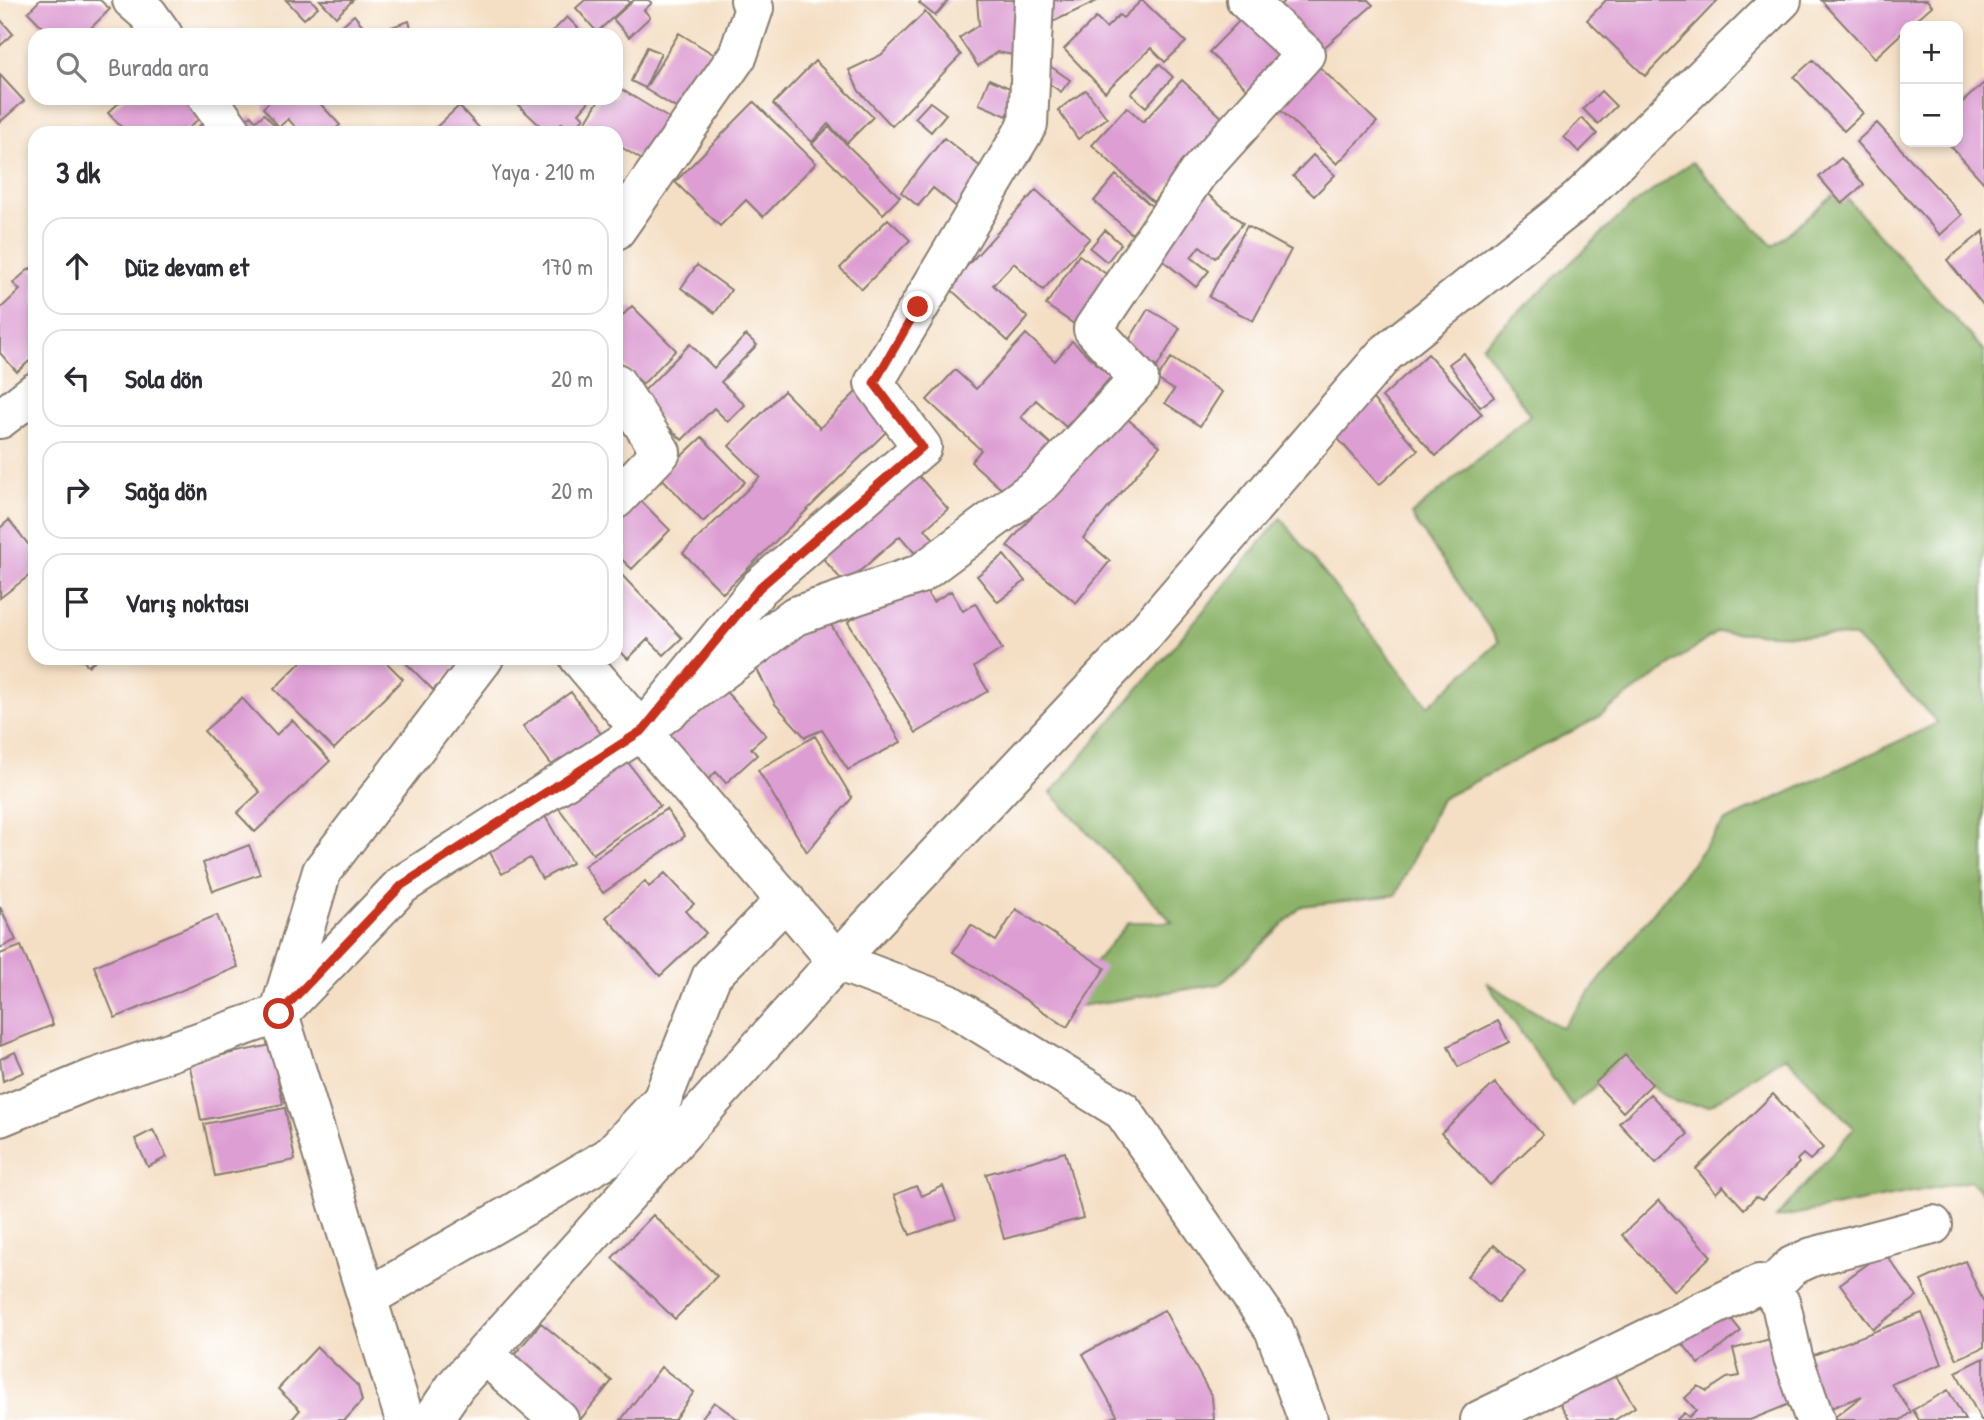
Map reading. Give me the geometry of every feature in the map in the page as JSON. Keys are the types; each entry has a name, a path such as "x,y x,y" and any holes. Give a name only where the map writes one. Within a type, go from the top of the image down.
{"street":[{"path":"132,0 157,28"},
{"path":"623,220 738,55 754,8 750,0"},
{"path":"643,730 760,587 922,447 874,383 1028,124 1034,0"},
{"path":"432,1420 456,1385 836,961 1136,643 1385,354 1578,200 1782,0"},
{"path":"0,1117 92,1079 279,1014 402,885 643,730 795,616 920,574 1042,483 1139,379 1093,330 1197,174 1305,54 1265,6"},
{"path":"213,105 228,126"},
{"path":"623,394 661,452 623,492"},
{"path":"0,419 28,397"},
{"path":"405,1420 279,1014 322,871 479,665"},
{"path":"585,665 836,961 947,1003 1123,1111 1274,1329 1308,1420"},
{"path":"367,1298 608,1157 662,1100 712,975 786,900"},
{"path":"1770,1288 1792,1266 1812,1257 1933,1225"},
{"path":"1480,1420 1759,1284 1770,1288 1781,1304 1793,1357 1815,1420"},
{"path":"484,1354 559,1420"}],"green space":[{"path":"1692,162 1773,246 1839,190 1984,351 1984,1194 1970,1181 1776,1218 1854,1128 1785,1056 1709,1106 1676,1103 1620,1065 1572,1106 1486,982 1562,1028 1724,822 1938,723 1855,637 1717,632 1594,720 1441,799 1396,895 1302,906 1220,984 1054,1010 1129,922 1172,922 1051,793 1281,518 1428,706 1499,642 1411,515 1530,415 1482,346 1629,208"}],"building":[{"path":"40,0 100,0 110,9 91,28 43,28 28,12"},
{"path":"286,0 311,0 318,7 304,19"},
{"path":"320,0 353,0 336,17"},
{"path":"585,0 630,2 601,28 594,28 576,8"},
{"path":"634,0 648,0 652,3 644,10 650,17 629,37 613,19"},
{"path":"922,0 949,0 935,16 919,3"},
{"path":"977,0 1022,0 1019,56 997,52 978,66 959,38 979,25"},
{"path":"1043,0 1099,0 1050,23"},
{"path":"1142,0 1186,42 1165,62 1151,48 1105,92 1064,49 1096,18 1106,28 1119,15 1123,18"},
{"path":"1286,0 1368,0 1373,5 1320,51 1280,5"},
{"path":"1606,0 1718,0 1645,76 1587,20"},
{"path":"1821,0 1927,0 1932,6 1915,21 1900,21 1900,35 1875,58"},
{"path":"925,12 961,55 892,126 859,91 849,70 881,55"},
{"path":"1248,12 1290,52 1251,93 1209,52"},
{"path":"354,15 364,27 363,28 339,28"},
{"path":"567,17 578,28 556,28"},
{"path":"0,19 13,34 0,46"},
{"path":"409,21 411,28 388,28"},
{"path":"679,33 718,57 684,113 645,89"},
{"path":"647,47 661,53 645,88 631,81"},
{"path":"1813,60 1863,113 1844,131 1794,77"},
{"path":"815,61 873,117 847,143 828,124 812,142 773,104"},
{"path":"1313,61 1377,122 1337,164 1273,103"},
{"path":"1159,64 1173,77 1146,107 1131,94"},
{"path":"1050,66 1070,80 1061,92 1041,78"},
{"path":"0,75 24,101 0,122"},
{"path":"989,79 1017,91 1007,116 979,104"},
{"path":"1182,80 1227,122 1153,202 1092,145 1127,107 1143,122"},
{"path":"1984,83 1984,183 1952,147 1963,147 1963,102"},
{"path":"623,90 675,122 649,164 623,148 623,126 583,126 596,105 623,105"},
{"path":"1086,90 1107,118 1078,139 1058,110"},
{"path":"1601,91 1616,106 1598,124 1583,109"},
{"path":"754,102 816,163 763,217 746,200 720,226 675,182"},
{"path":"930,102 946,114 931,132 915,118"},
{"path":"117,105 196,105 204,114 191,126 120,126 108,113"},
{"path":"266,105 321,105 340,125 294,126 288,119 278,126 263,108"},
{"path":"586,105 579,113 584,118 576,126 565,126 562,123 559,126 540,126 519,106"},
{"path":"459,106 478,126 437,126"},
{"path":"264,114 275,126 239,126 251,115 256,121"},
{"path":"1582,118 1597,134 1579,152 1564,137"},
{"path":"1877,123 1962,215 1940,235 1856,142"},
{"path":"829,127 900,197 883,214 812,144"},
{"path":"944,138 986,171 958,208 933,188 918,206 901,192"},
{"path":"1313,155 1335,175 1314,196 1293,176"},
{"path":"1841,158 1864,185 1842,204 1819,177"},
{"path":"1116,175 1154,208 1132,234 1094,201"},
{"path":"1201,189 1243,223 1215,258 1200,246 1191,257 1209,271 1196,287 1151,251"},
{"path":"1036,190 1090,238 1043,290 1014,263 993,285 1028,318 1008,341 948,287"},
{"path":"888,219 910,240 862,289 840,268"},
{"path":"1247,226 1291,250 1253,321 1209,297"},
{"path":"1105,230 1121,244 1107,262 1090,248"},
{"path":"1984,231 1984,306 1947,260"},
{"path":"1079,255 1112,278 1080,328 1046,305"},
{"path":"697,265 731,290 715,313 681,288"},
{"path":"28,270 28,362 17,372 0,353 0,309 20,290 13,283"},
{"path":"632,306 676,350 643,384 623,365 623,315"},
{"path":"1148,309 1180,328 1157,367 1125,347"},
{"path":"1026,334 1055,361 1072,341 1111,377 1066,427 1036,400 1021,417 1052,445 1007,494 971,462 981,450 927,400 955,370 976,389"},
{"path":"746,335 757,345 721,382 745,405 728,422 714,408 682,440 638,397 690,344 714,368"},
{"path":"1464,353 1494,397 1480,407 1449,364"},
{"path":"1428,354 1482,414 1436,456 1382,397"},
{"path":"1171,358 1222,392 1200,426 1165,403 1174,390 1157,379"},
{"path":"784,391 820,428 856,392 891,427 723,593 683,553 760,477 729,446"},
{"path":"1372,398 1418,450 1379,485 1333,433"},
{"path":"1119,412 1160,446 1083,538 1110,561 1076,603 1007,546"},
{"path":"702,437 745,482 703,522 660,476"},
{"path":"910,466 948,509 925,529 938,544 920,559 900,536 845,584 815,549"},
{"path":"633,493 670,530 632,569 623,561 623,503"},
{"path":"9,520 28,544 28,576 0,598 0,528"},
{"path":"1004,555 1025,581 998,602 977,576"},
{"path":"623,576 682,638 664,655 648,639 628,659 623,654"},
{"path":"919,579 933,602 951,591 963,611 975,603 1002,649 974,667 988,691 916,733 848,622"},
{"path":"827,618 901,742 848,770 822,730 805,737 775,704 752,660"},
{"path":"298,665 389,665 403,679 334,749 274,689"},
{"path":"408,665 458,665 433,690"},
{"path":"717,682 766,735 751,748 757,755 726,783 716,772 701,786 657,737"},
{"path":"571,692 601,734 554,768 523,726"},
{"path":"242,698 276,735 292,720 330,761 255,832 237,813 260,792 204,731"},
{"path":"815,736 852,798 807,852 758,770"},
{"path":"619,750 660,806 593,854 552,799"},
{"path":"541,809 572,863 542,879 530,858 502,874 484,842"},
{"path":"666,809 685,836 603,893 584,866"},
{"path":"249,845 260,874 213,891 203,863"},
{"path":"665,873 694,904 686,911 706,933 660,976 606,917 645,881 649,887"},
{"path":"0,907 16,940 0,948"},
{"path":"1016,909 1105,968 1067,1027 953,952 971,925 996,941"},
{"path":"217,915 238,967 115,1018 94,966"},
{"path":"21,946 53,1025 0,1046 0,954"},
{"path":"1498,1021 1509,1042 1458,1067 1448,1046"},
{"path":"271,1045 283,1104 201,1120 189,1062"},
{"path":"15,1052 24,1072 3,1081 0,1059"},
{"path":"1625,1055 1652,1084 1623,1112 1595,1083"},
{"path":"1495,1083 1543,1135 1490,1185 1441,1133"},
{"path":"1650,1094 1688,1134 1656,1163 1619,1123"},
{"path":"1773,1094 1823,1148 1810,1160 1803,1154 1797,1160 1799,1163 1762,1200 1756,1197 1744,1209 1723,1186 1716,1193 1696,1169"},
{"path":"285,1108 295,1160 215,1176 204,1124"},
{"path":"153,1130 167,1157 148,1167 135,1139"},
{"path":"1065,1152 1083,1218 1004,1239 986,1174"},
{"path":"916,1186 922,1196 943,1186 956,1219 910,1235 894,1195"},
{"path":"1659,1200 1711,1256 1674,1291 1622,1235"},
{"path":"653,1215 717,1276 675,1319 612,1258"},
{"path":"1494,1245 1525,1272 1498,1303 1467,1276"},
{"path":"1884,1252 1917,1297 1873,1329 1840,1284"},
{"path":"1965,1261 1984,1303 1984,1347 1957,1359 1921,1281"},
{"path":"1720,1305 1741,1331 1699,1364 1679,1339"},
{"path":"1164,1310 1212,1397 1214,1420 1108,1420 1117,1415 1083,1354"},
{"path":"1922,1313 1942,1364 1891,1384 1911,1412 1901,1420 1831,1420 1862,1396 1823,1411 1803,1359"},
{"path":"541,1323 612,1381 580,1420 575,1420 507,1364"},
{"path":"1774,1338 1797,1401 1750,1420 1676,1420 1684,1413 1689,1417 1696,1410 1685,1398 1698,1386 1707,1391 1727,1378 1740,1376 1733,1349"},
{"path":"317,1347 358,1386 362,1401 345,1420 291,1420 300,1410 278,1389"},
{"path":"1984,1358 1984,1420 1981,1420 1956,1372"},
{"path":"1606,1360 1635,1407 1615,1420 1570,1420 1553,1392"},
{"path":"661,1367 694,1392 674,1420 621,1420"},
{"path":"1948,1390 1965,1420 1919,1420 1913,1410"},
{"path":"714,1402 739,1420 700,1420"}],"route":[{"path":"279,1014 402,885 643,730 760,587 922,447 874,383 918,307"}]}
